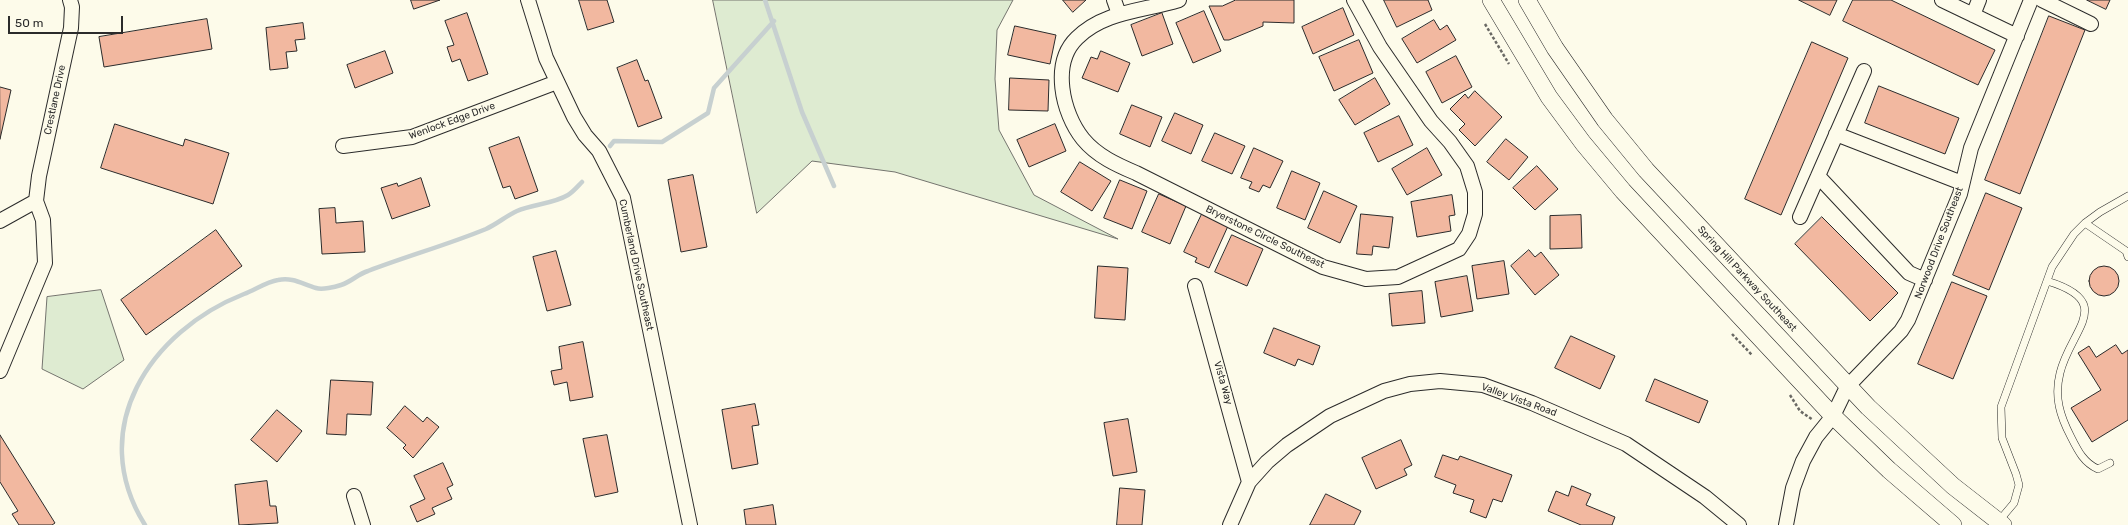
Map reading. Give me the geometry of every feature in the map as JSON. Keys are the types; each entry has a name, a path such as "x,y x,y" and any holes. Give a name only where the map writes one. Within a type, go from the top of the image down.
{"street":[{"name":"Crestlane Drive","path":"0,371 45,263 43,220 36,201 39,176 71,28 72,7 70,0"},
{"name":"Cumberland Drive Southeast","path":"528,0 546,58 557,82 574,117 585,136 599,151 623,198 690,525"},
{"path":"1114,0 1119,14"},
{"name":"Bryerstone Circle Southeast","path":"1179,0 1119,14 1086,31 1077,38 1066,52 1062,77 1064,101 1083,139 1116,165 1136,173 1323,266 1366,279 1398,277 1459,249 1469,234 1475,214 1475,192 1467,166 1450,142 1430,121 1385,54 1354,0"},
{"path":"1491,0 1549,97 1583,143 1623,191 1833,416 1889,470 1953,525"},
{"name":"Spring Hill Parkway Southeast","path":"1527,0 1555,48 1610,126 1697,226 1847,387 1909,447 1999,524"},
{"path":"1942,0 2017,36"},
{"path":"1972,15 1979,0"},
{"name":"Norwood Drive Southeast","path":"1786,525 1793,488 1803,461 1816,437 1833,416 1847,387 1901,331 1908,320 1962,183 1971,148 2031,0"},
{"path":"2042,0 2092,24"},
{"path":"1800,217 1864,72"},
{"name":"Wenlock Edge Drive","path":"343,146 412,137 557,82"},
{"path":"1836,134 1962,183"},
{"path":"1818,176 1909,273 1925,280"},
{"path":"0,221 36,201"},
{"name":"Vista Way","path":"1195,286 1249,482"},
{"name":"Valley Vista Road","path":"1230,525 1249,482 1272,458 1330,416 1384,391 1410,384 1440,381 1483,385 1532,403 1626,444 1705,497 1739,525"},
{"path":"354,496 362,525"}],"lane":[{"path":"1999,524 2014,503 2019,485 2002,438 2001,407 2052,267 2065,247 2085,224 2128,196"},
{"path":"2085,224 2126,251 2128,257"},
{"path":"2047,281 2063,286 2076,294 2083,302 2086,315 2062,365 2057,391 2059,410 2081,456 2090,466 2098,469 2110,463"}],"green space":[{"path":"713,0 1013,0 997,30 995,79 999,130 1034,195 1118,239 895,172 812,161 757,213"},
{"path":"101,290 124,360 83,389 42,369 47,297"}],"building":[{"path":"411,0 440,0 414,9"},
{"path":"579,0 607,0 614,22 588,30"},
{"path":"1063,0 1086,0 1073,12"},
{"path":"1236,0 1294,0 1294,23 1263,22 1263,26 1229,40 1224,40 1209,6 1222,6"},
{"path":"1384,0 1428,0 1432,10 1397,27"},
{"path":"1799,0 1837,0 1830,15"},
{"path":"1853,0 1891,0 1995,50 1978,85 1843,21"},
{"path":"2087,0 2110,0 2106,9"},
{"path":"1343,8 1354,35 1313,54 1302,27"},
{"path":"1204,11 1221,51 1193,63 1176,23"},
{"path":"467,13 488,74 468,81 460,59 452,62 447,47 454,45 445,21"},
{"path":"1162,13 1173,44 1142,56 1131,25"},
{"path":"2049,16 2085,30 2020,194 1985,180"},
{"path":"207,19 212,49 104,67 99,37"},
{"path":"1434,20 1440,30 1447,25 1456,40 1417,63 1402,39"},
{"path":"303,23 305,39 295,40 297,51 286,52 288,68 270,70 266,28"},
{"path":"1015,26 1056,35 1050,64 1008,55"},
{"path":"1359,40 1373,73 1334,91 1319,57"},
{"path":"1812,42 1848,58 1781,215 1745,199"},
{"path":"385,51 393,73 355,88 347,65"},
{"path":"1101,51 1130,63 1118,92 1082,78 1091,57 1097,59"},
{"path":"1456,56 1472,87 1442,103 1426,72"},
{"path":"637,60 645,81 648,80 662,118 638,127 617,68"},
{"path":"1010,78 1049,80 1048,111 1009,110"},
{"path":"1375,78 1390,104 1355,125 1339,100"},
{"path":"1879,86 1959,118 1945,154 1865,123"},
{"path":"0,87 11,90 0,139"},
{"path":"1475,91 1502,117 1475,146 1459,130 1465,124 1450,109 1465,94 1468,98"},
{"path":"1132,105 1162,117 1150,147 1120,134"},
{"path":"1175,113 1203,125 1191,154 1162,141"},
{"path":"1399,116 1413,145 1378,162 1364,133"},
{"path":"115,124 183,146 185,139 229,153 213,204 101,168"},
{"path":"1055,124 1066,151 1029,167 1017,140"},
{"path":"1215,133 1245,146 1232,174 1202,161"},
{"path":"519,137 538,191 515,199 510,186 503,188 489,148"},
{"path":"1506,139 1528,157 1509,180 1487,162"},
{"path":"1254,148 1283,161 1270,188 1263,185 1259,192 1249,188 1252,182 1241,178"},
{"path":"1427,148 1442,175 1407,195 1392,169"},
{"path":"1080,162 1111,181 1092,211 1061,192"},
{"path":"1537,166 1558,189 1535,210 1513,188"},
{"path":"1292,171 1320,183 1305,220 1277,208"},
{"path":"693,175 707,247 681,252 668,180"},
{"path":"421,178 430,206 392,219 381,188 397,183 398,186"},
{"path":"1120,180 1147,191 1132,229 1104,218"},
{"path":"1324,191 1357,206 1340,243 1308,228"},
{"path":"1986,193 2022,208 1989,290 1953,275"},
{"path":"1159,194 1186,206 1170,244 1142,232"},
{"path":"1452,195 1455,215 1449,216 1451,231 1417,237 1411,202"},
{"path":"335,208 336,223 363,221 365,252 322,254 319,209"},
{"path":"1202,214 1228,226 1209,268 1195,262 1197,258 1184,252"},
{"path":"1361,214 1393,217 1389,248 1373,246 1372,255 1357,254"},
{"path":"1581,215 1582,248 1550,249 1550,216"},
{"path":"1822,217 1898,293 1870,321 1795,244"},
{"path":"216,230 242,266 146,335 121,300"},
{"path":"1232,235 1263,249 1247,286 1215,272"},
{"path":"1529,250 1535,257 1541,252 1559,275 1535,295 1511,266"},
{"path":"556,251 571,305 547,311 533,257"},
{"path":"1504,261 1509,294 1477,299 1472,266"},
{"path":"1098,266 1128,268 1125,320 1095,318"},
{"path":"2104,266 2115,270 2119,281 2115,292 2104,296 2093,292 2089,281 2093,270"},
{"path":"1467,276 1473,311 1441,317 1435,282"},
{"path":"1952,282 1987,296 1953,379 1918,364"},
{"path":"1422,291 1425,323 1392,326 1389,294"},
{"path":"1274,328 1320,346 1313,365 1298,359 1295,366 1264,353"},
{"path":"1571,336 1615,356 1600,389 1555,368"},
{"path":"583,342 593,397 570,401 567,382 554,385 551,371 562,369 559,347"},
{"path":"2116,345 2122,354 2128,350 2128,420 2092,442 2071,408 2101,390 2078,353 2089,346 2096,357"},
{"path":"1655,379 1708,401 1699,423 1646,401"},
{"path":"331,380 373,382 371,415 347,414 346,435 327,434"},
{"path":"755,404 759,425 752,426 758,464 732,469 722,410"},
{"path":"405,406 423,422 427,417 439,427 413,458 403,448 406,445 387,428"},
{"path":"277,410 302,431 277,462 251,440"},
{"path":"1128,419 1137,472 1113,476 1104,423"},
{"path":"0,435 55,523 52,525 19,525 12,514 18,511 0,482"},
{"path":"607,435 618,492 595,497 583,439"},
{"path":"1401,440 1412,465 1404,469 1407,475 1376,489 1362,458"},
{"path":"1443,455 1458,460 1460,456 1512,475 1502,502 1493,499 1486,518 1470,512 1474,500 1453,493 1456,485 1435,477"},
{"path":"443,463 453,485 447,488 452,499 432,508 435,514 417,522 410,506 425,499 414,476"},
{"path":"267,481 270,506 276,506 278,523 239,525 235,485"},
{"path":"1572,486 1591,494 1586,505 1615,517 1612,525 1581,525 1548,511 1556,491 1568,496"},
{"path":"1120,488 1145,490 1142,525 1117,525"},
{"path":"1326,494 1361,511 1354,525 1310,525"},
{"path":"773,505 776,525 746,525 744,510"}],"waterway":[{"path":"765,0 802,112 834,186"},
{"path":"610,146 614,141 662,142 708,113 714,88 774,21"},
{"path":"145,525 128,489 122,454 125,419 137,387 156,358 180,332 210,311 269,282 288,279 322,289 341,285 364,272 486,229 517,211 562,198 572,192 582,182"}]}
